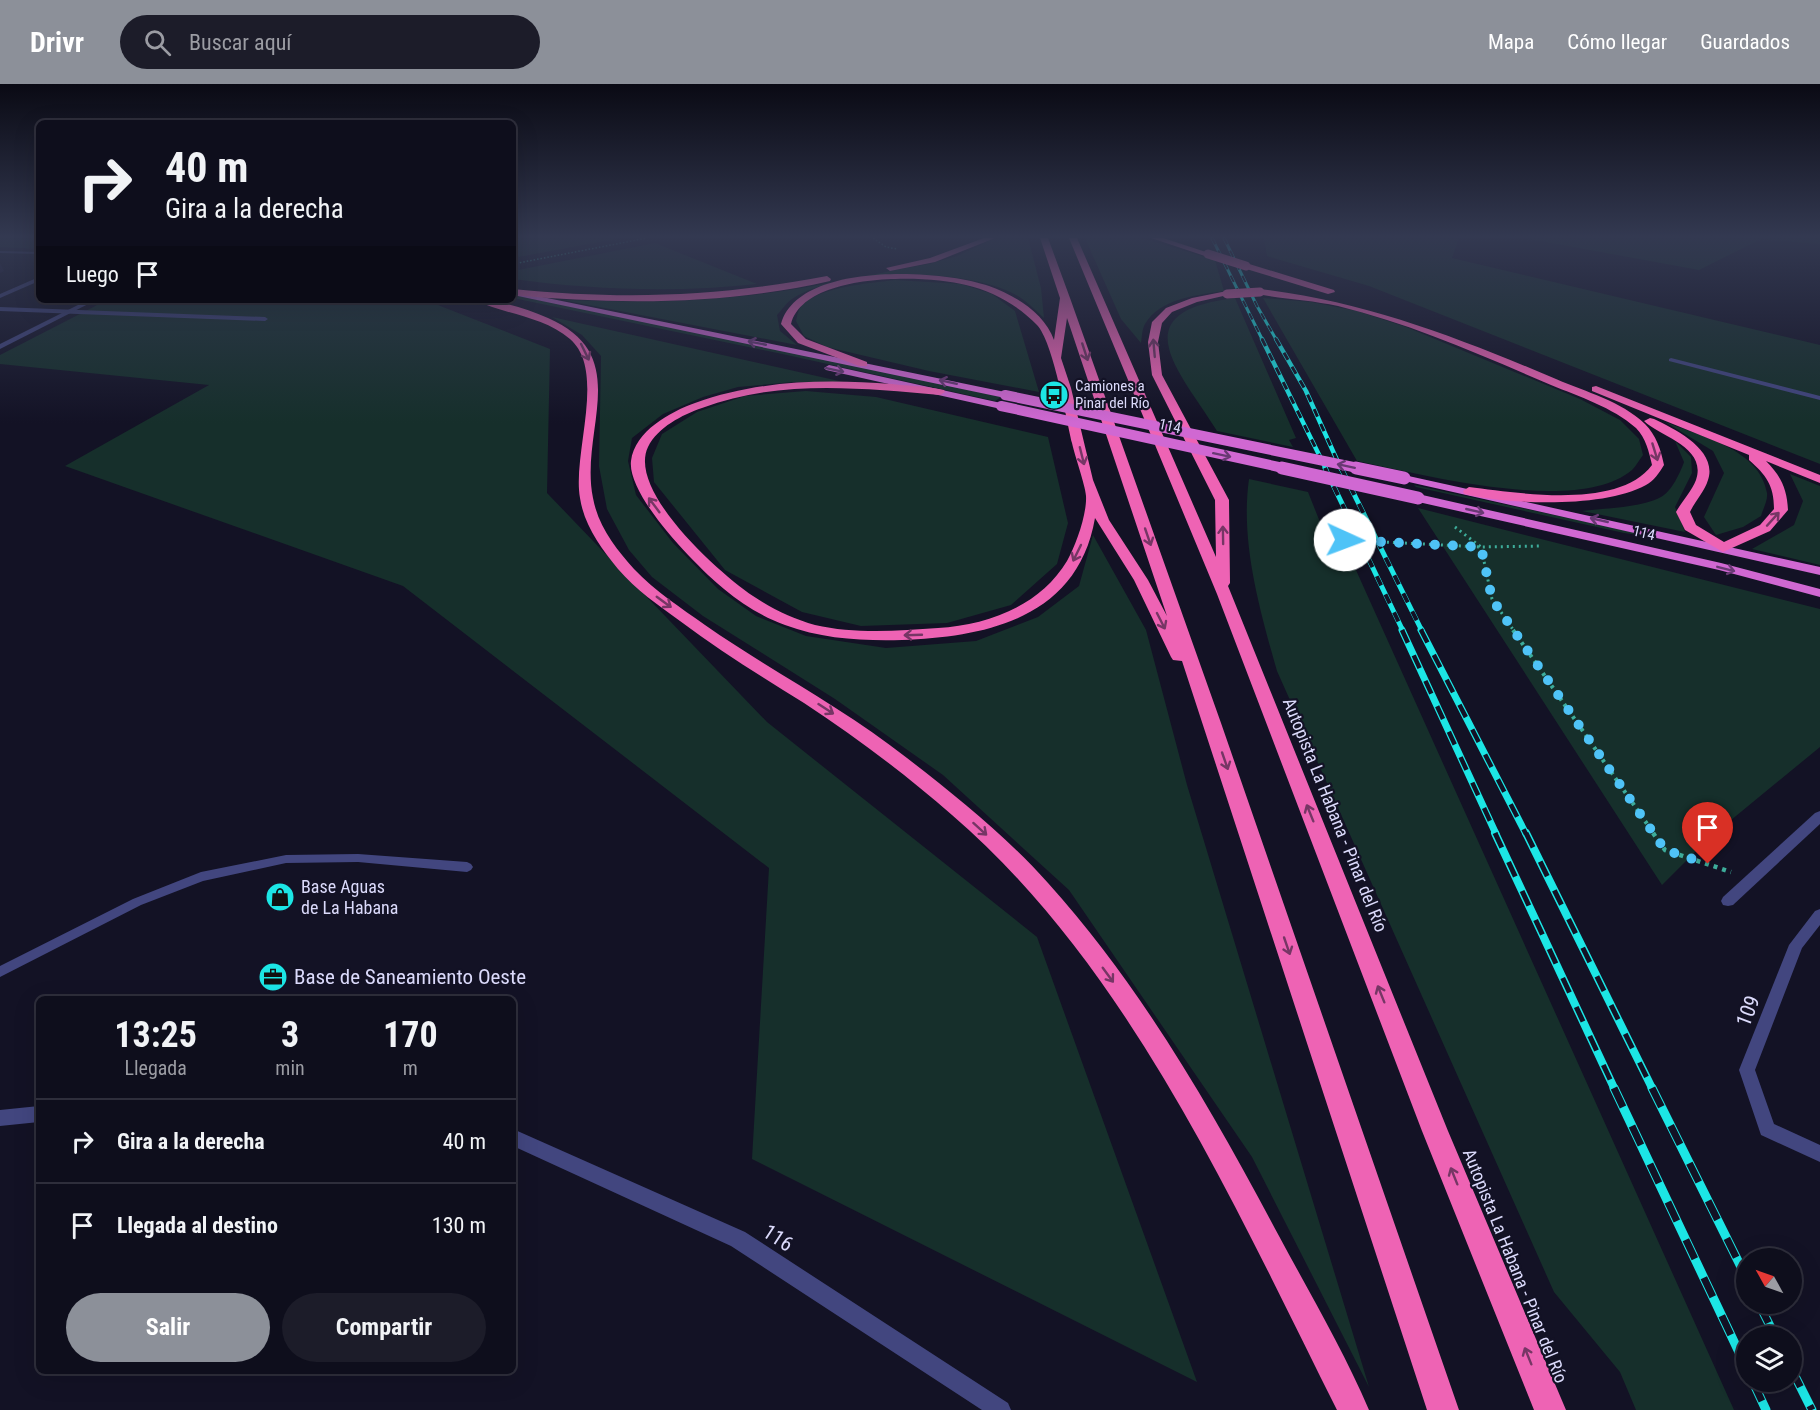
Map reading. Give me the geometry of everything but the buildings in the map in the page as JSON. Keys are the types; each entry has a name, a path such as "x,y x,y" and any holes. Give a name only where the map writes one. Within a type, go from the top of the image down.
{"highway":[{"name":"114","path":"551,300 862,364 1003,400 1721,567 1820,593"},
{"path":"802,300 795,303 787,315 786,324 802,341 862,364"},
{"path":"1011,300 1043,326 1057,359 1092,497 1111,536 1141,580 1212,723"},
{"path":"1057,359 1064,300"},
{"path":"1067,300 1443,1410"},
{"name":"Autopista La Habana - Pinar del Río","path":"1099,300 1224,594 1435,1131 1550,1410"},
{"path":"1148,368 1157,321 1170,310 1196,300"},
{"path":"1317,300 1392,318 1433,332 1640,416 1679,437 1694,450 1703,466 1703,478 1683,512 1690,527 1723,548 1762,568 1820,587"},
{"path":"1354,300 1438,326 1820,479"},
{"name":"114","path":"516,301 940,392 1003,400 1469,491 1820,571"},
{"path":"492,303 519,310 567,332 581,343 589,356 593,387 584,487 588,512 621,563 648,591 717,640 892,753 1012,858 1061,913 1156,1044 1248,1202 1353,1410"},
{"path":"1120,350 1148,368 1222,500 1224,594"},
{"path":"1469,491 1543,497 1602,496 1644,482 1659,465 1654,446 1640,426 1608,406 1550,380"},
{"path":"940,392 864,384 778,386 740,392 700,405 670,418 643,444 639,454 643,489 691,551 724,582 760,606 812,628 878,636 941,634 978,629 1005,621 1027,608 1048,592 1080,551 1092,497"},
{"path":"1519,521 1689,550 1706,552 1723,548 1765,528 1781,510 1781,494 1777,477 1742,447"}],"street":[{"path":"0,347 87,303"},
{"path":"1728,902 1820,816"},
{"name":"109","path":"1820,915 1796,945 1747,1070 1767,1129 1820,1154"},
{"path":"0,1118 36,1114"},
{"name":"116","path":"516,1138 738,1239 1001,1410"}],"lane":[{"path":"0,309 265,319"},
{"path":"1671,360 1820,398"},
{"path":"0,972 137,902 201,877 286,859 358,858 467,867"}],"path":[{"path":"1345,540 1481,547 1552,546"},
{"path":"1481,547 1492,599 1665,850 1752,879"}],"green space":[{"path":"522,300 537,300 825,358 1001,397 995,401"},
{"path":"563,300 676,301 791,300 777,315 780,331 797,345"},
{"path":"1000,300 1015,311 1039,392 929,371 827,347 804,336 796,321 800,308 807,301"},
{"path":"1023,300 1042,300 1044,318"},
{"path":"1113,300 1178,300 1160,308 1152,315 1145,324 1141,343 1121,319"},
{"path":"1236,300 1296,438 1289,440 1293,447 1217,431 1176,366 1169,347 1169,330 1178,316 1200,305"},
{"path":"1264,300 1311,302 1357,311 1406,327 1580,399 1620,420 1639,439 1643,455 1632,470 1607,483 1575,490 1538,491 1458,482 1357,461"},
{"path":"1404,300 1629,300 1820,345 1820,464"},
{"path":"101,303 433,303 550,349 547,493 767,722 1037,937 1197,1382 752,1159 769,868 403,586 65,466 209,385 0,364 0,355"},
{"path":"552,317 848,383 793,382 738,387 703,397 663,414 632,438 628,461 636,495 673,543 718,589 756,616 806,636 886,648 976,641 1038,617 1079,586 1093,535 1146,630 1187,785 1369,1387 1252,1157 1069,890 943,775 835,699 703,616 652,577 629,550 607,509 599,466 601,356 582,335"},
{"path":"806,391 876,397 1048,437 1068,523 1057,564 1011,605 947,623 861,626 802,612 725,570 654,482 652,458 662,434 697,412 745,396"},
{"path":"1665,422 1726,446 1753,465 1762,478 1767,493 1761,516 1743,527 1716,535 1704,517 1724,473 1713,451"},
{"path":"1675,441 1691,457 1692,473 1675,507 1685,532 1582,511 1653,501 1669,491 1684,462"},
{"path":"1790,474 1820,486 1820,565 1752,549 1794,525 1803,501"},
{"path":"1249,479 1308,492 1334,557 1351,559 1734,1410 1636,1410 1620,1372 1554,1292 1277,671 1258,600 1249,552 1247,503"},
{"path":"1414,485 1661,538 1624,533"},
{"path":"1418,508 1820,609 1820,747 1708,839 1662,885"}],"railway":[{"path":"1243,300 1263,341"},
{"path":"1254,300 1277,341"},
{"path":"1262,339 1326,469"},
{"path":"1276,339 1306,391 1341,469"},
{"path":"1325,468 1403,631"},
{"path":"1341,468 1422,631"},
{"path":"1402,630 1496,834"},
{"path":"1421,630 1526,834"},
{"path":"1495,833 1615,1090"},
{"path":"1526,833 1653,1090"},
{"path":"1614,1088 1736,1346"},
{"path":"1652,1088 1736,1257"},
{"path":"1764,1314 1770,1326"},
{"path":"1802,1390 1812,1410"},
{"path":"1758,1392 1766,1410"}],"place":[{"name":"Camiones a Pinar del Río","path":"1054,395"},
{"name":"Base Aguas de La Habana","path":"280,897"},
{"name":"Base de Saneamiento Oeste","path":"273,977"}],"route":[{"path":"1345,540 1481,547 1492,599 1665,850 1708,864"}]}
